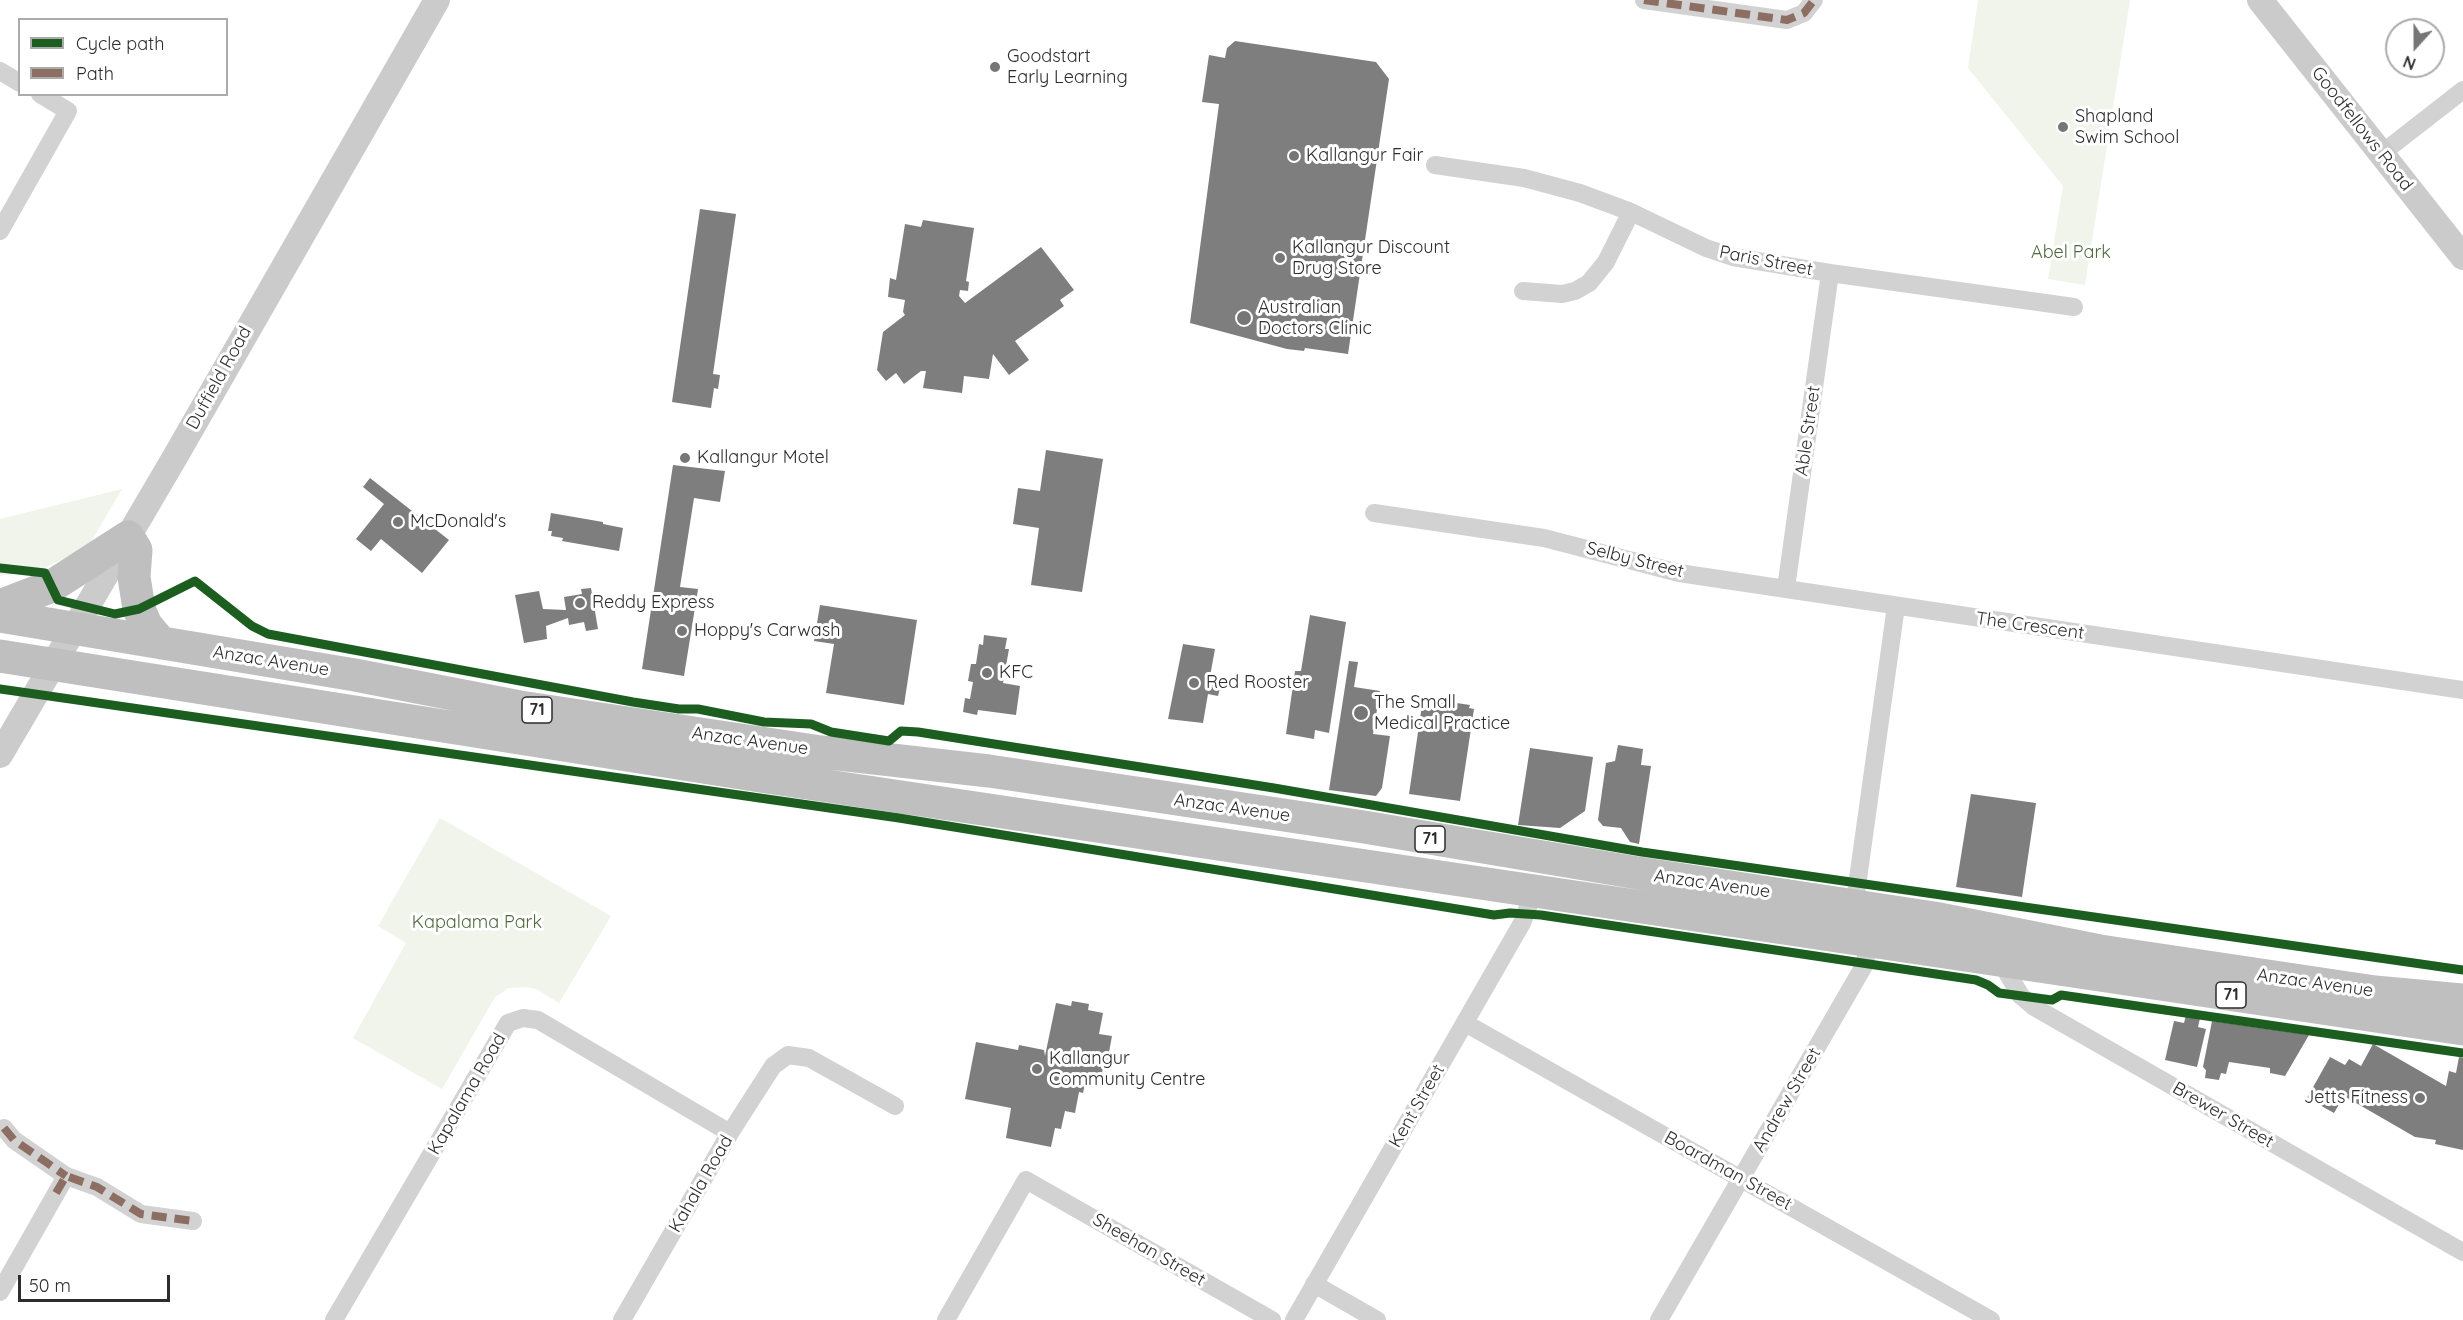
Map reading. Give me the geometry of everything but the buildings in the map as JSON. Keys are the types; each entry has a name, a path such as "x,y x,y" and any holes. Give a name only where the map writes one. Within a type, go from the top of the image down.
{"highway":[{"path":"0,606 52,586 128,537 136,550 134,577 139,609 146,625 161,643"},
{"name":"Anzac Avenue","path":"0,616 355,675 520,708 821,752 989,771 1364,827 1638,873 1934,918 2100,951 2463,1004"},
{"name":"Anzac Avenue","path":"0,656 690,765 2000,961 2463,1004"}],"street":[{"name":"Duffield Road","path":"0,755 437,0"},
{"path":"1644,0 1787,20 1804,13 1814,0"},
{"name":"Goodfellows Road","path":"2260,0 2463,257"},
{"path":"0,71 18,82"},
{"path":"2381,154 2463,90"},
{"path":"0,231 68,111 43,96"},
{"name":"Paris Street","path":"1435,165 1544,183 1631,212 1721,254 1830,273 2074,307"},
{"path":"1523,291 1562,294 1575,291 1589,283 1606,262 1631,212"},
{"name":"Able Street","path":"1786,588 1830,273"},
{"name":"Selby Street","path":"1374,513 1544,538 1671,571 1896,606"},
{"path":"1868,941 1856,905 1856,893 1896,606"},
{"name":"The Crescent","path":"1896,606 2463,690"},
{"name":"Kent Street","path":"1294,1320 1522,923 1534,891"},
{"name":"Andrew Street","path":"1659,1320 1859,976 1868,953 1868,941"},
{"name":"Brewer Street","path":"2000,961 2021,996 2034,1007 2463,1252"},
{"name":"Kapalama Road","path":"334,1320 508,1023 523,1018 538,1020 730,1133"},
{"name":"Boardman Street","path":"1465,1023 1991,1320"},
{"name":"Kahala Road","path":"622,1320 730,1133 772,1066 788,1055 809,1058 895,1106"},
{"path":"4,1128 14,1140 66,1176 97,1187 141,1214 193,1221"},
{"path":"0,1292 66,1176"},
{"name":"Sheehan Street","path":"946,1320 1026,1180 1272,1320"},
{"path":"1314,1284 1377,1320"}],"green space":[{"name":"Shapland Swim School","path":"1978,0 2130,0 2085,285 2048,279 2063,186 1968,68"},
{"path":"122,489 87,549 41,569 0,576 0,519"},
{"name":"Kapalama Park","path":"440,818 611,916 559,1003 536,989 527,987 509,988 495,997 442,1089 353,1038 406,943 378,926"}],"marked path":[{"path":"1644,0 1787,20 1804,13 1814,0"},
{"path":"4,1128 14,1140 66,1176"},
{"path":"56,1193 66,1176 97,1187 141,1214 193,1221"}],"cycle path":[{"path":"0,568 45,573 58,600 115,614 139,609 195,581 252,626 268,634 633,702 679,709 698,709 764,722 811,724 831,732 889,741 901,731 918,732 1274,788 1642,852 2463,970"},
{"path":"0,689 899,818 1494,915 1510,913 1541,915 1976,980 1999,993 2052,1000 2061,995 2463,1053"}],"place":[{"name":"Goodstart Early Learning","path":"995,67"},
{"name":"Shapland Swim School","path":"2063,127"},
{"name":"Kallangur Fair","path":"1294,156"},
{"name":"Kallangur Discount Drug Store","path":"1280,258"},
{"name":"Australian Doctors Clinic","path":"1244,318"},
{"name":"Kallangur Motel","path":"685,458"},
{"name":"McDonald's","path":"398,522"},
{"name":"Reddy Express","path":"580,603"},
{"name":"Hoppy's Carwash","path":"682,631"},
{"name":"KFC","path":"987,673"},
{"name":"Red Rooster","path":"1194,683"},
{"name":"The Small Medical Practice","path":"1361,713"},
{"name":"Kallangur Community Centre","path":"1037,1069"},
{"name":"Jetts Fitness","path":"2420,1098"}],"park label":[{"name":"Abel Park","path":"2071,253"}]}
